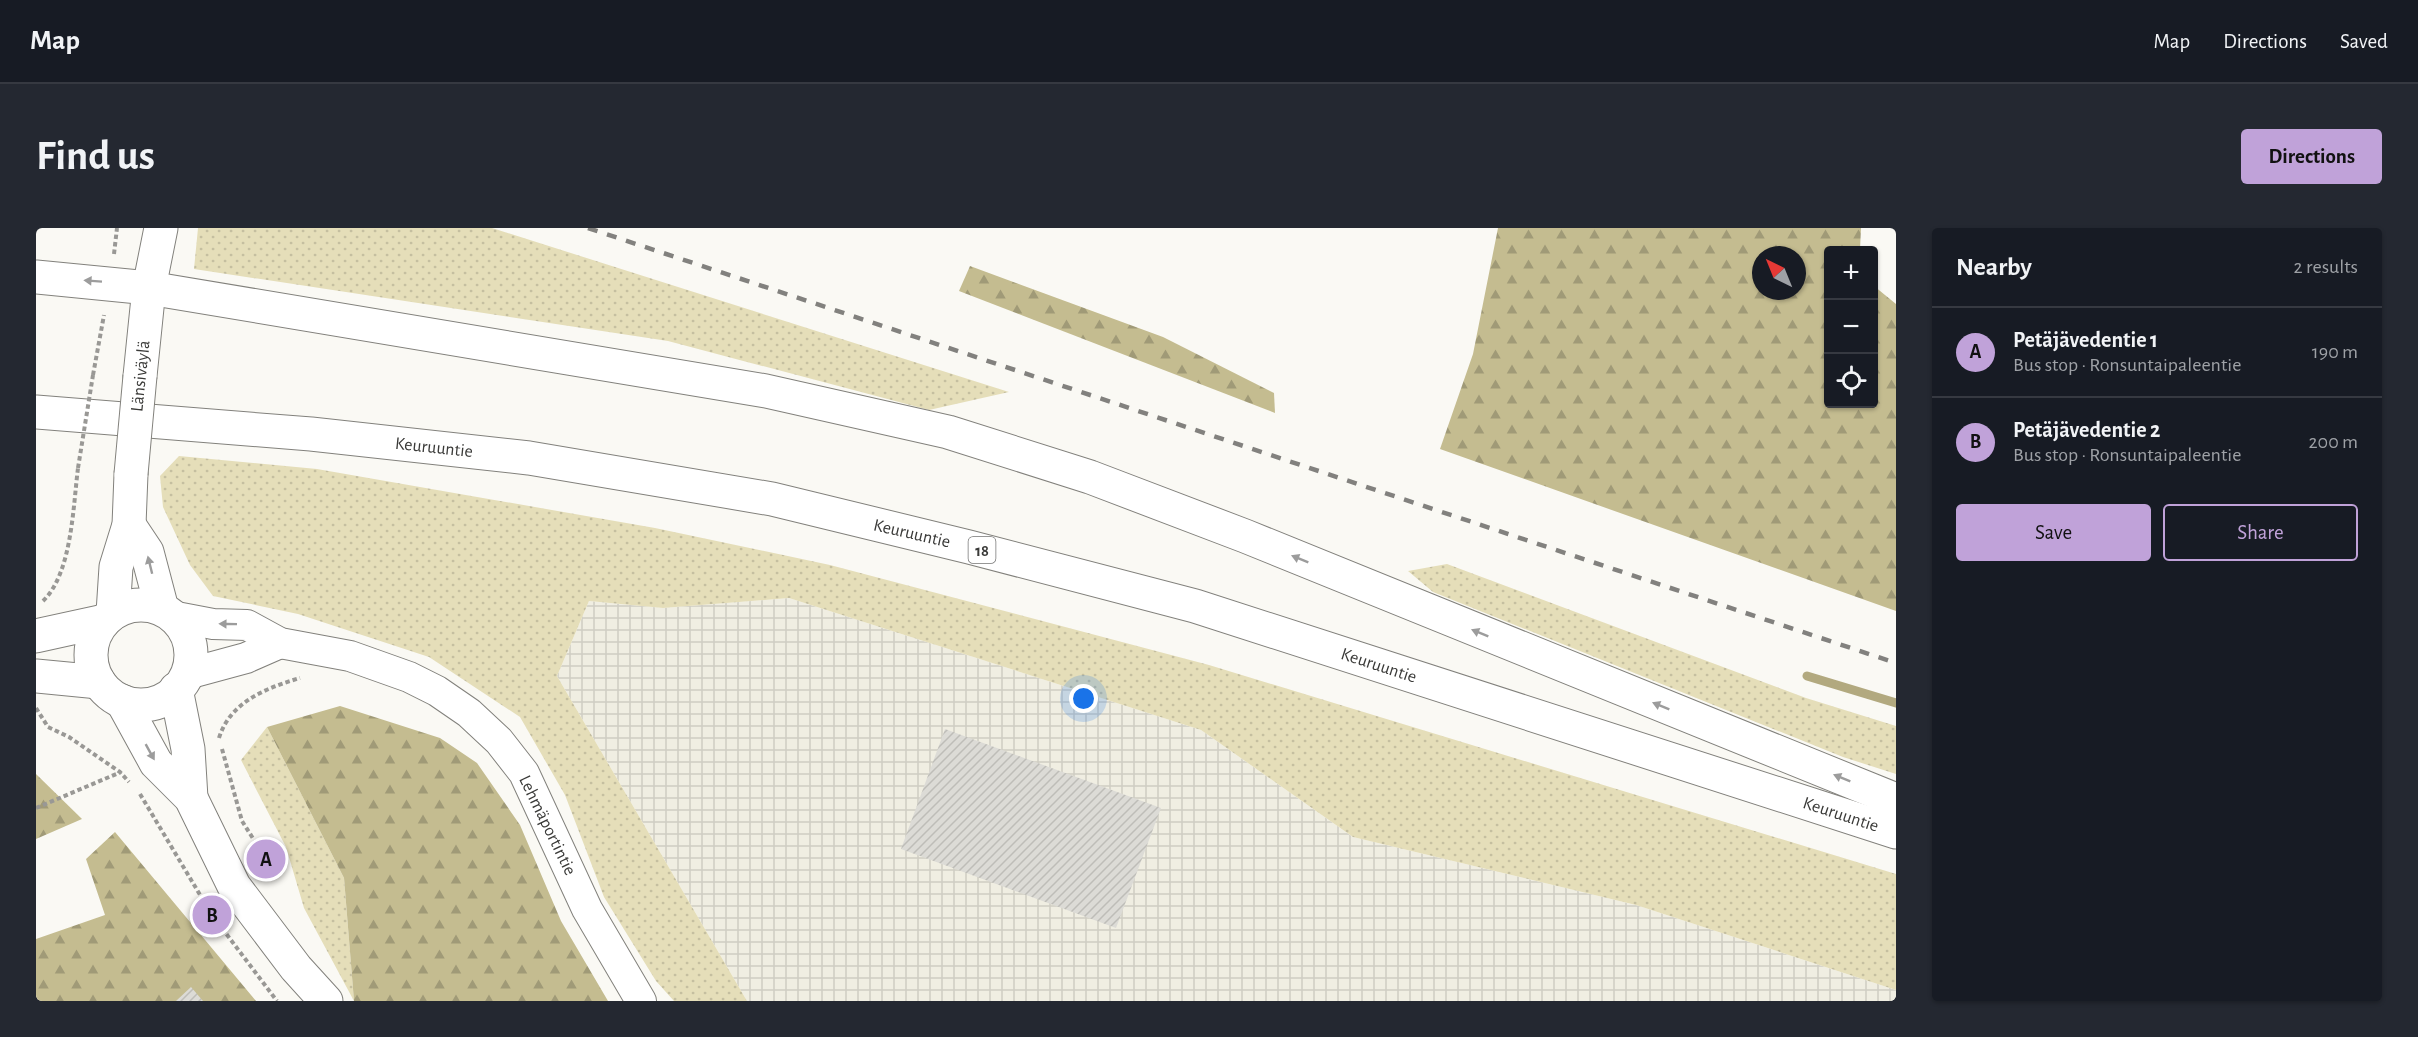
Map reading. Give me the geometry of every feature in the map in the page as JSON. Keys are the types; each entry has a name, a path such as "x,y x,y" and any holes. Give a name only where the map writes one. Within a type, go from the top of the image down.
{"main road":[{"name":"Länsiväylä","path":"108,617 116,567 129,525 131,474 149,288 160,228"},
{"path":"36,277 149,288 766,391 948,432 1090,477 1245,536 1896,800"},
{"name":"Keuruuntie","path":"36,412 311,434 529,458 772,499 969,546 1195,606 1896,832"},
{"path":"36,676 111,692 136,705 165,698 181,682 190,661 187,636 166,612 147,552 129,525"},
{"path":"36,636 108,617 137,605 166,612"},
{"path":"108,617 95,635 90,651 92,667 111,692 156,763 191,798 234,886 296,968 326,1001"},
{"path":"181,682 191,798"}],"street":[{"name":"Lehmäportintie","path":"166,612 213,624 247,625 280,642 350,656 409,677 437,690 469,713 499,741 524,773 587,909 641,1001"},
{"path":"181,682 246,658 280,642"}],"path":[{"path":"36,608 49,596 65,560 93,375"},
{"path":"266,859 242,821 228,780 219,737 227,719 249,698 272,686 309,675 350,656"},
{"path":"36,708 48,727 69,737 120,772 36,808"}],"shaded area":[{"path":"198,228 492,228 1009,392 929,410 668,341 194,269"},
{"path":"179,456 317,469 655,528 830,565 1209,665 1896,874 1896,990 1636,905 1353,837 1201,730 789,598 663,608 589,601 557,676 747,1001 674,1001 656,981 604,897 565,795 520,717 429,657 298,614 213,596 190,565 163,507 160,476"},
{"path":"1447,564 1806,698 1896,726 1896,774 1843,757 1433,592 1408,571"},
{"path":"789,598 1201,730 1353,837 1636,905 1896,990 1896,1001 747,1001 557,676 589,601 663,608"},
{"path":"267,727 344,878 354,1001 304,908 286,847 241,760"}],"green space":[{"path":"1498,228 1861,228 1860,246 1824,246 1824,408 1878,408 1878,289 1896,304 1896,611 1440,449 1473,354"},
{"path":"970,266 1163,337 1274,393 1275,413 959,291"},
{"path":"340,706 440,738 477,763 520,825 561,921 608,1001 354,1001 344,878 267,727"},
{"path":"36,774 82,819 36,839"},
{"path":"115,832 256,1001 36,1001 36,939 105,915 86,859"}],"building":[{"path":"945,729 1161,808 1116,928 901,849"},
{"path":"191,987 203,1001 176,1001"}],"waterway":[{"path":"1807,676 1896,703"}],"railway":[{"path":"588,228 1896,663"}],"place":[{"name":"Petäjävedentie 1","path":"266,859"},
{"name":"Petäjävedentie 2","path":"212,915"}]}
